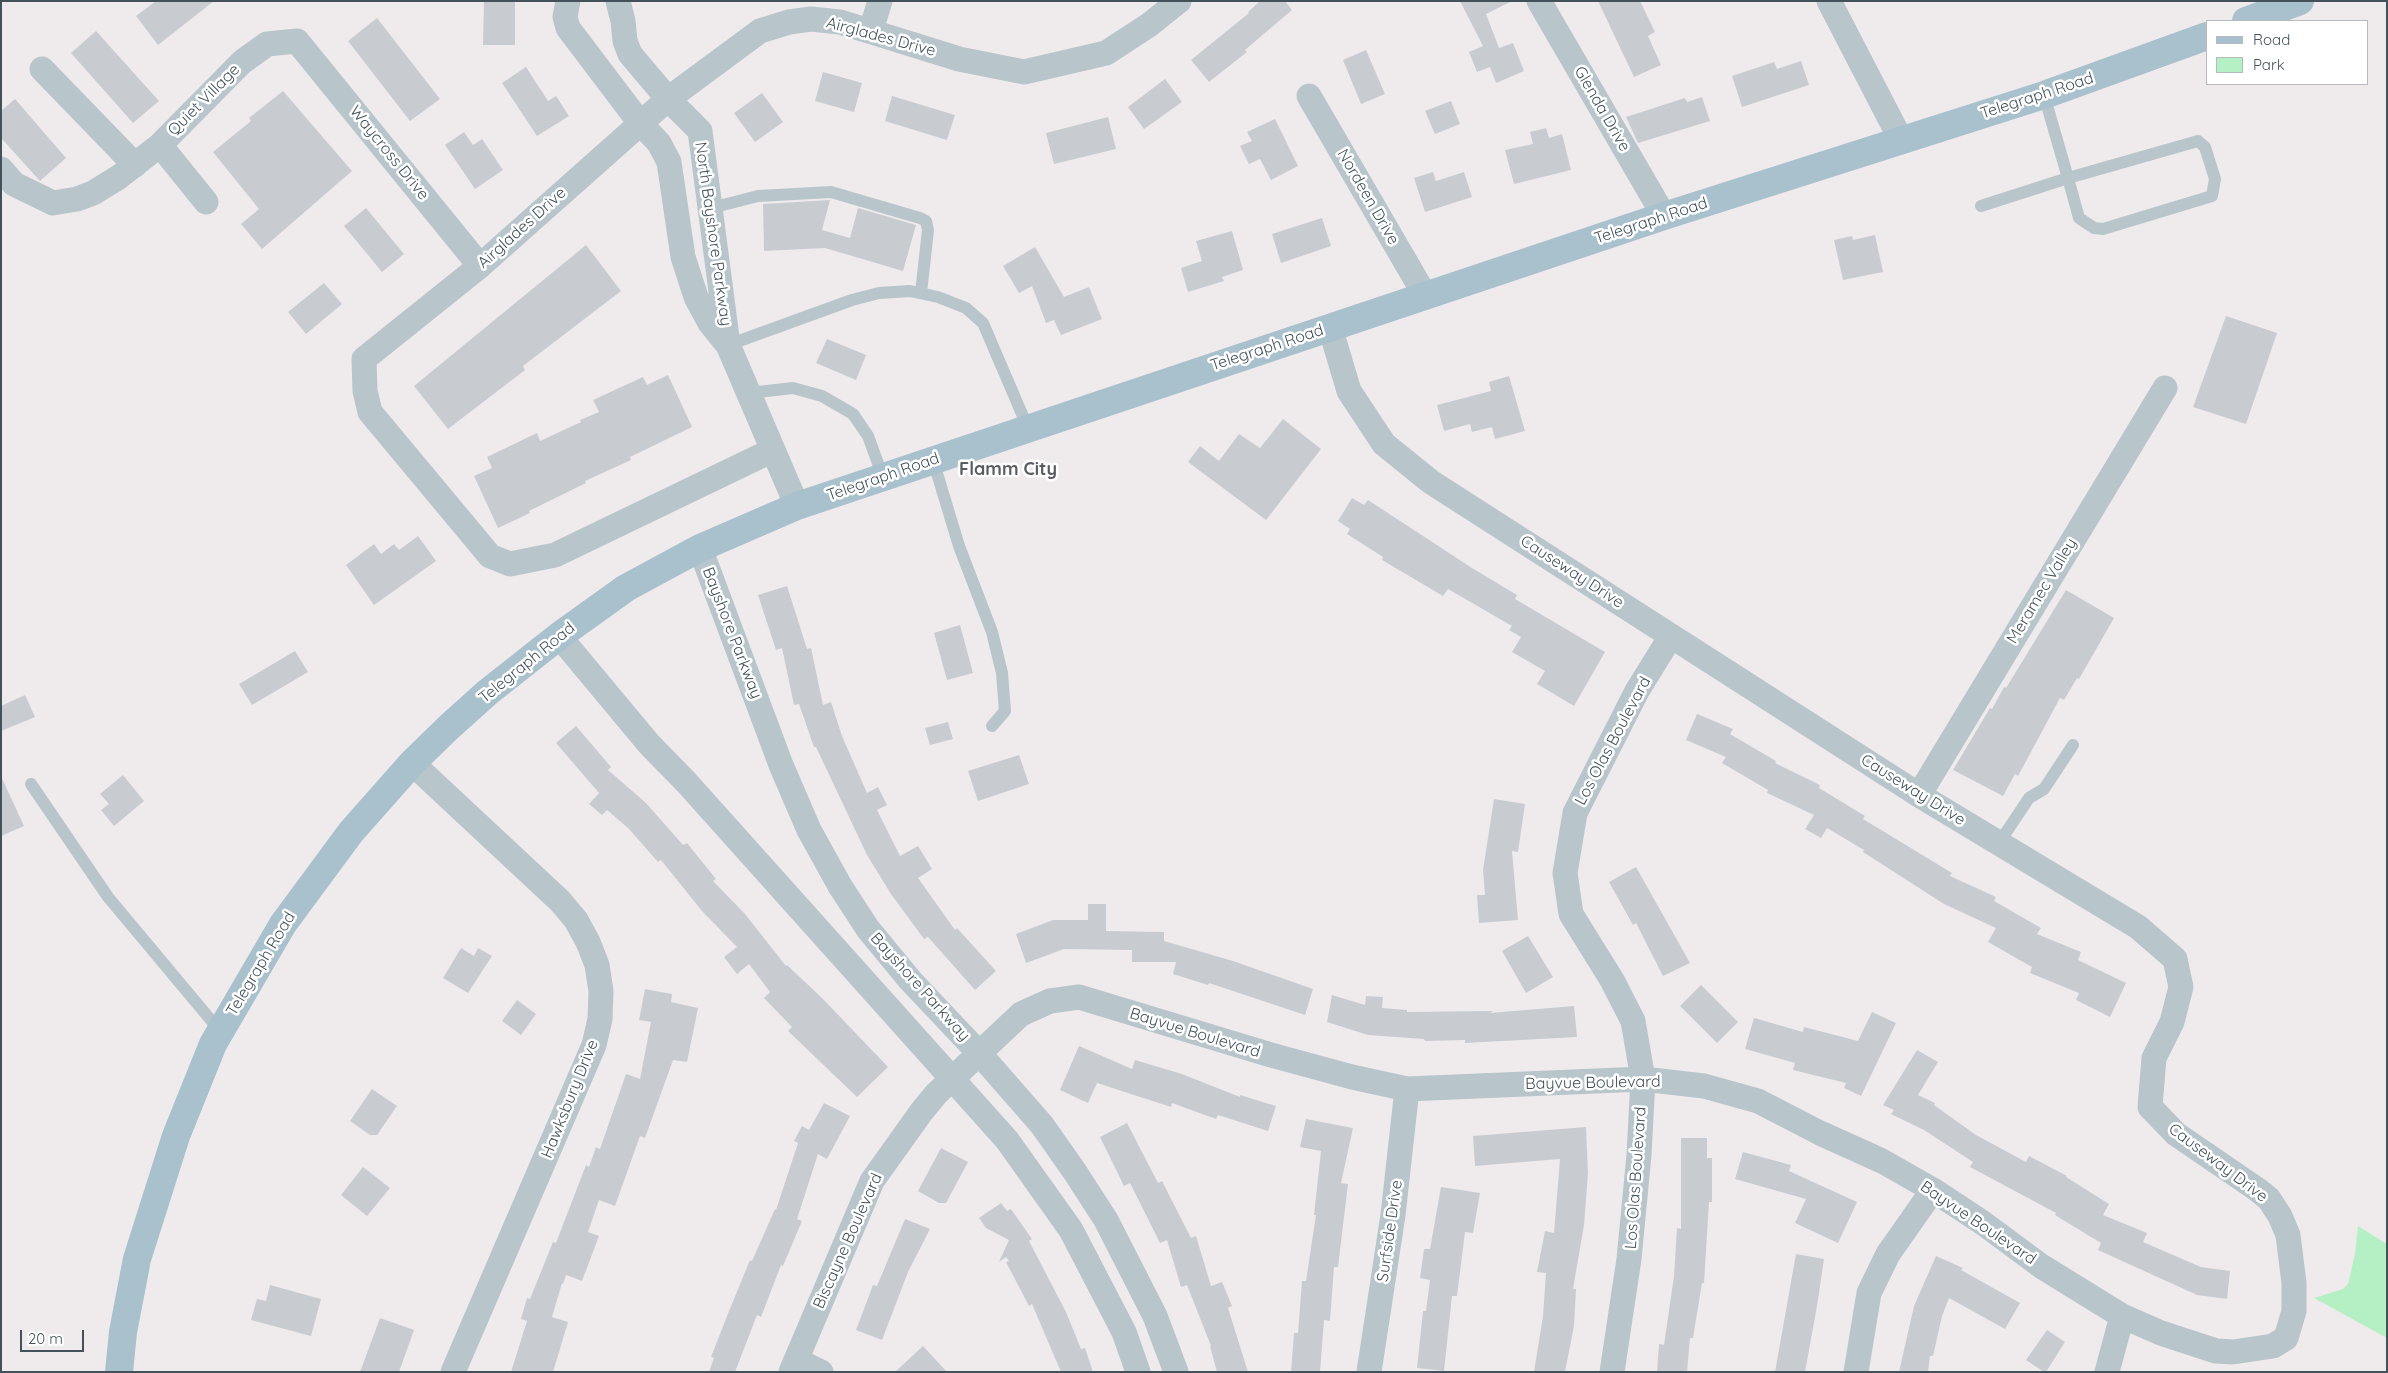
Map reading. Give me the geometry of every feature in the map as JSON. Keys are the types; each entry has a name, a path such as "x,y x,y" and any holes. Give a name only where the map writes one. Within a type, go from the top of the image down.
{"main road":[{"path":"2246,20 2256,1"},
{"path":"2249,20 2300,1"},
{"name":"Telegraph Road","path":"119,1372 137,1259 176,1136 213,1044 283,924 351,832 412,763 488,692 559,636 626,588 700,548 797,506 1664,216 2044,95 2206,36"}],"street":[{"name":"North Bayshore Parkway","path":"568,1 565,16 568,28 640,123 659,143 669,162 683,257 696,297 710,323 728,345 797,506"},
{"name":"North Bayshore Parkway","path":"618,1 625,41 630,54 668,99 700,131 728,345"},
{"path":"871,30 880,1"},
{"name":"Airglades Drive","path":"773,450 555,556 510,564 490,556 370,412 365,391 364,360 480,266 668,99 760,31 789,22 811,19 840,22 871,30 959,59 1024,72 1106,53 1179,1"},
{"name":"Glenda Drive","path":"1539,1 1664,216"},
{"path":"1829,1 1901,140"},
{"name":"Quiet Village","path":"1,169 14,184 53,203 77,199 93,193 127,171 160,145 242,62 267,44 297,41"},
{"name":"Waycross Drive","path":"297,41 480,266"},
{"path":"42,69 127,171"},
{"name":"Nordeen Drive","path":"1309,96 1426,297"},
{"path":"160,145 206,202"},
{"name":"Causeway Drive","path":"1330,327 1349,391 1384,444 1431,482 1919,795 2138,927 2175,959 2181,987 2172,1022 2154,1058 2150,1107 2176,1134 2269,1199 2280,1216 2288,1235 2294,1283 2294,1311 2286,1338"},
{"name":"Meramec Valley","path":"1919,795 2165,388"},
{"name":"Bayshore Parkway","path":"700,548 781,765 809,830 836,878 868,928 910,980 979,1053 1042,1125 1106,1220 1155,1316 1176,1372"},
{"path":"559,636 649,744 953,1078 1007,1140 1071,1230 1124,1332 1138,1372"},
{"name":"Los Olas Boulevard","path":"1612,1372 1629,1259 1639,1155 1643,1079 1633,1021 1612,980 1571,914 1565,873 1575,813 1637,690 1671,636"},
{"name":"Hawksbury Drive","path":"412,763 560,901 576,920 588,942 597,965 601,991 600,1019 594,1045 453,1372"},
{"name":"Bayvue Boulevard","path":"979,1053 1021,1014 1050,1001 1079,997 1270,1055 1352,1078 1407,1089 1643,1079 1704,1086 1758,1101 1820,1133 1882,1161 1933,1190 2041,1266 2122,1316 2161,1333 2216,1351 2233,1352 2273,1346 2286,1338"},
{"name":"Biscayne Boulevard","path":"794,1366 872,1180 922,1111 979,1053"},
{"name":"Surfside Drive","path":"1368,1372 1393,1215 1407,1089"},
{"path":"1856,1372 1869,1293 1888,1254 1933,1190"},
{"path":"2107,1372 2122,1316"},
{"path":"794,1366 820,1372"}],"lane":[{"path":"1981,206 2068,178 2198,141 2205,146 2216,179 2212,196 2103,229 2094,228 2079,218 2068,178 2044,95"},
{"path":"711,208 758,196 831,192 920,218 926,221 928,230 921,293"},
{"path":"728,345 852,300 879,294 910,291 938,297 966,308 983,323 1028,428"},
{"path":"749,393 793,388 822,396 853,414 868,436 883,477"},
{"path":"933,460 959,546 992,632 1002,673 1005,711 992,726"},
{"path":"1999,843 2029,798 2044,789 2073,745"},
{"path":"31,784 108,897 220,1031"}],"green space":[{"path":"2358,1226 2387,1244 2387,1338 2314,1298 2343,1289 2348,1284 2355,1254"}],"building":[{"path":"156,1 214,1 158,45 136,16"},
{"path":"484,1 515,1 515,45 483,45"},
{"path":"1260,1 1285,1 1292,10 1245,50 1247,52 1209,82 1191,60 1249,13"},
{"path":"1460,1 1512,1 1486,14 1499,48 1513,43 1524,71 1496,83 1490,67 1477,72 1469,52 1483,46"},
{"path":"1598,1 1640,1 1655,32 1648,36 1661,65 1634,77"},
{"path":"377,18 440,99 410,121 348,41"},
{"path":"96,31 159,101 133,123 71,53"},
{"path":"1366,50 1385,94 1361,104 1343,60"},
{"path":"1801,61 1809,85 1742,107 1732,76 1774,62 1777,69"},
{"path":"526,67 548,101 556,96 569,116 537,136 502,83"},
{"path":"823,72 862,83 854,112 815,101"},
{"path":"1165,79 1182,102 1144,129 1128,107"},
{"path":"283,91 352,171 262,249 241,224 259,209 213,152 251,121 249,118"},
{"path":"762,93 783,122 755,142 734,113"},
{"path":"892,96 955,115 947,140 885,121"},
{"path":"1702,97 1710,121 1638,143 1626,117 1685,98 1687,102"},
{"path":"15,99 66,158 40,181 1,138 1,111"},
{"path":"1451,101 1460,124 1435,134 1425,111"},
{"path":"1108,117 1116,149 1054,164 1046,133"},
{"path":"1275,119 1298,166 1271,180 1260,159 1249,164 1240,146 1252,141 1247,132"},
{"path":"1546,128 1549,138 1562,134 1571,170 1514,184 1505,150 1533,144 1530,132"},
{"path":"464,132 473,145 482,139 503,170 475,189 445,145"},
{"path":"1433,172 1436,181 1464,172 1472,197 1425,212 1414,178"},
{"path":"830,200 822,230 850,238 858,208 916,225 903,271 825,248 764,251 763,204"},
{"path":"366,208 404,254 382,272 344,226"},
{"path":"1322,218 1331,246 1281,263 1272,234"},
{"path":"1232,231 1243,270 1222,277 1224,281 1188,292 1181,268 1202,261 1196,241"},
{"path":"1875,235 1883,272 1843,280 1834,240 1852,236 1853,240"},
{"path":"586,245 621,291 523,366 525,370 448,429 414,386"},
{"path":"1035,247 1064,297 1089,287 1102,319 1061,335 1054,320 1046,323 1032,286 1019,293 1003,266"},
{"path":"324,283 342,304 306,334 288,312"},
{"path":"2226,316 2277,333 2246,424 2193,407"},
{"path":"827,339 866,355 856,380 816,363"},
{"path":"668,375 692,427 630,457 631,460 585,481 586,483 498,528 474,476 492,468 487,457 537,433 540,441 581,422 580,420 599,412 593,400 643,377 647,385"},
{"path":"1509,376 1525,431 1495,439 1492,427 1472,432 1470,424 1444,431 1437,405 1491,391 1489,382"},
{"path":"1283,419 1321,449 1266,520 1188,462 1200,446 1219,461 1239,434 1260,448"},
{"path":"1352,498 1364,505 1368,500 1517,595 1515,599 1605,652 1574,706 1537,684 1545,671 1512,652 1521,637 1509,630 1512,626 1448,589 1443,596 1382,560 1383,557 1347,534 1350,529 1338,521"},
{"path":"418,536 436,561 374,605 346,565 374,544 381,554 394,544 399,550"},
{"path":"787,586 807,649 811,648 823,705 831,702 842,736 867,793 878,787 887,805 877,810 900,856 918,846 932,869 918,878 955,930 957,928 996,971 975,990 928,937 924,939 891,894 867,855 816,747 814,747 799,704 794,705 782,648 776,650 758,595"},
{"path":"2066,590 2114,618 2079,679 2077,678 2064,700 2060,698 2018,776 2015,774 2003,796 1953,770 1990,708 1992,709 2004,687 2006,688"},
{"path":"960,625 973,673 947,680 934,633"},
{"path":"295,651 308,672 252,705 239,684"},
{"path":"25,695 35,717 1,731 1,706"},
{"path":"1697,714 1733,729 1730,734 1776,761 1775,763 1820,785 1819,788 1865,816 1863,819 1952,873 1950,876 1996,897 1994,901 2041,928 2037,934 2081,952 2078,960 2126,983 2110,1017 2076,1000 2079,993 2030,973 2032,967 1988,942 1996,928 1944,904 1863,852 1864,850 1827,828 1821,838 1805,829 1814,815 1767,793 1768,790 1722,763 1726,757 1686,740"},
{"path":"948,722 953,739 930,745 925,728"},
{"path":"576,726 611,767 608,770 646,803 683,845 687,843 716,879 713,881 745,914 786,966 822,998 888,1067 857,1097 788,1031 792,1027 764,998 770,992 749,964 737,974 724,957 737,947 702,911 661,860 658,862 629,829 607,810 602,815 589,804 599,793 556,743"},
{"path":"1019,755 1029,784 978,801 968,771"},
{"path":"123,775 144,801 114,826 101,810 109,804 100,794"},
{"path":"1,776 24,826 1,836"},
{"path":"1494,799 1525,804 1518,852 1512,851 1518,920 1479,923 1477,895 1485,895 1483,870"},
{"path":"1636,867 1690,963 1663,976 1636,923 1633,925 1609,882"},
{"path":"1088,904 1106,904 1106,931 1164,932 1164,941 1233,961 1313,989 1305,1015 1209,983 1208,985 1173,974 1176,962 1132,962 1132,950 1064,949 1026,963 1016,934 1053,920 1088,920"},
{"path":"1528,936 1553,977 1526,993 1502,951"},
{"path":"461,948 474,956 478,948 492,956 468,993 443,978"},
{"path":"1701,985 1738,1022 1717,1043 1680,1006"},
{"path":"645,989 672,994 671,1002 698,1008 687,1062 673,1060 645,1138 640,1136 615,1206 599,1200 588,1232 599,1236 582,1281 566,1275 562,1283 552,1317 568,1322 553,1372 511,1372 527,1321 521,1319 527,1298 530,1299 553,1242 556,1243 586,1165 589,1167 596,1147 600,1149 626,1074 640,1079 651,1022 639,1020"},
{"path":"1332,995 1365,1005 1366,996 1383,997 1382,1008 1407,1010 1407,1012 1493,1011 1490,1013 1574,1006 1577,1037 1465,1043 1465,1040 1425,1041 1424,1039 1368,1035 1327,1022"},
{"path":"517,1000 536,1014 521,1035 502,1021"},
{"path":"1872,1012 1896,1023 1861,1096 1844,1088 1846,1083 1793,1070 1795,1063 1745,1049 1754,1018 1803,1032 1804,1027 1858,1041"},
{"path":"1079,1046 1132,1069 1135,1060 1182,1074 1240,1097 1240,1095 1276,1106 1268,1131 1218,1115 1216,1119 1172,1103 1171,1107 1097,1083 1088,1103 1060,1090"},
{"path":"1917,1050 1938,1062 1918,1095 1935,1103 1934,1105 1976,1135 2026,1162 2029,1156 2067,1176 2109,1204 2103,1215 2147,1233 2143,1242 2201,1267 2230,1271 2227,1299 2197,1295 2098,1250 2101,1243 2055,1215 2056,1213 1970,1167 1973,1162 1924,1130 1891,1114 1894,1110 1883,1105"},
{"path":"372,1089 397,1106 377,1135 370,1135 350,1121"},
{"path":"824,1103 850,1116 827,1159 818,1154 797,1219 802,1221 783,1266 781,1265 761,1317 757,1315 735,1372 709,1372 714,1358 711,1357 750,1260 752,1261 776,1210 798,1143 794,1141 802,1126 809,1130"},
{"path":"1306,1119 1353,1128 1341,1183 1348,1184 1338,1267 1334,1267 1330,1321 1324,1320 1320,1372 1291,1372 1294,1333 1298,1333 1302,1281 1306,1281 1316,1215 1314,1215 1321,1151 1300,1147"},
{"path":"1127,1123 1158,1183 1162,1181 1191,1238 1196,1236 1211,1286 1222,1282 1232,1306 1228,1308 1248,1372 1217,1372 1211,1346 1187,1285 1181,1287 1167,1240 1160,1243 1130,1183 1124,1186 1100,1137"},
{"path":"1586,1127 1588,1173 1584,1225 1573,1289 1576,1289 1574,1326 1565,1372 1534,1372 1543,1316 1546,1273 1537,1272 1545,1231 1554,1233 1560,1159 1475,1166 1473,1136"},
{"path":"1681,1138 1707,1138 1707,1158 1712,1158 1712,1202 1709,1202 1704,1283 1702,1283 1693,1338 1690,1338 1687,1372 1657,1372 1659,1344 1664,1345 1674,1276 1677,1228 1681,1229"},
{"path":"941,1148 968,1162 946,1203 939,1203 918,1191"},
{"path":"1743,1152 1791,1165 1789,1171 1857,1202 1838,1243 1795,1223 1806,1199 1735,1179"},
{"path":"363,1167 390,1188 367,1216 341,1195"},
{"path":"1441,1187 1480,1193 1473,1233 1465,1232 1457,1296 1452,1296 1444,1371 1417,1368 1423,1311 1426,1311 1430,1280 1420,1278 1424,1249 1430,1249"},
{"path":"1001,1203 1007,1211 1011,1209 1032,1239 1029,1241 1066,1312 1081,1349 1085,1348 1093,1372 1061,1372 1032,1304 1029,1306 1006,1262 1009,1261 1006,1257 999,1262 1009,1240 986,1228 979,1218"},
{"path":"905,1219 930,1229 908,1272 882,1340 856,1330 873,1285 877,1286"},
{"path":"1796,1254 1824,1259 1817,1306 1805,1372 1775,1372"},
{"path":"1936,1256 1963,1268 1961,1270 2020,1303 2005,1329 1949,1298 1942,1316 1933,1356 1930,1356 1928,1372 1899,1372 1914,1306"},
{"path":"270,1285 321,1299 311,1336 251,1320 257,1299 266,1301"},
{"path":"380,1318 414,1330 399,1372 360,1372"},
{"path":"2047,1330 2065,1342 2046,1372 2044,1372 2026,1360"},
{"path":"923,1346 947,1372 895,1372"}],"district":[{"name":"Flamm City","path":"1008,470"}]}
